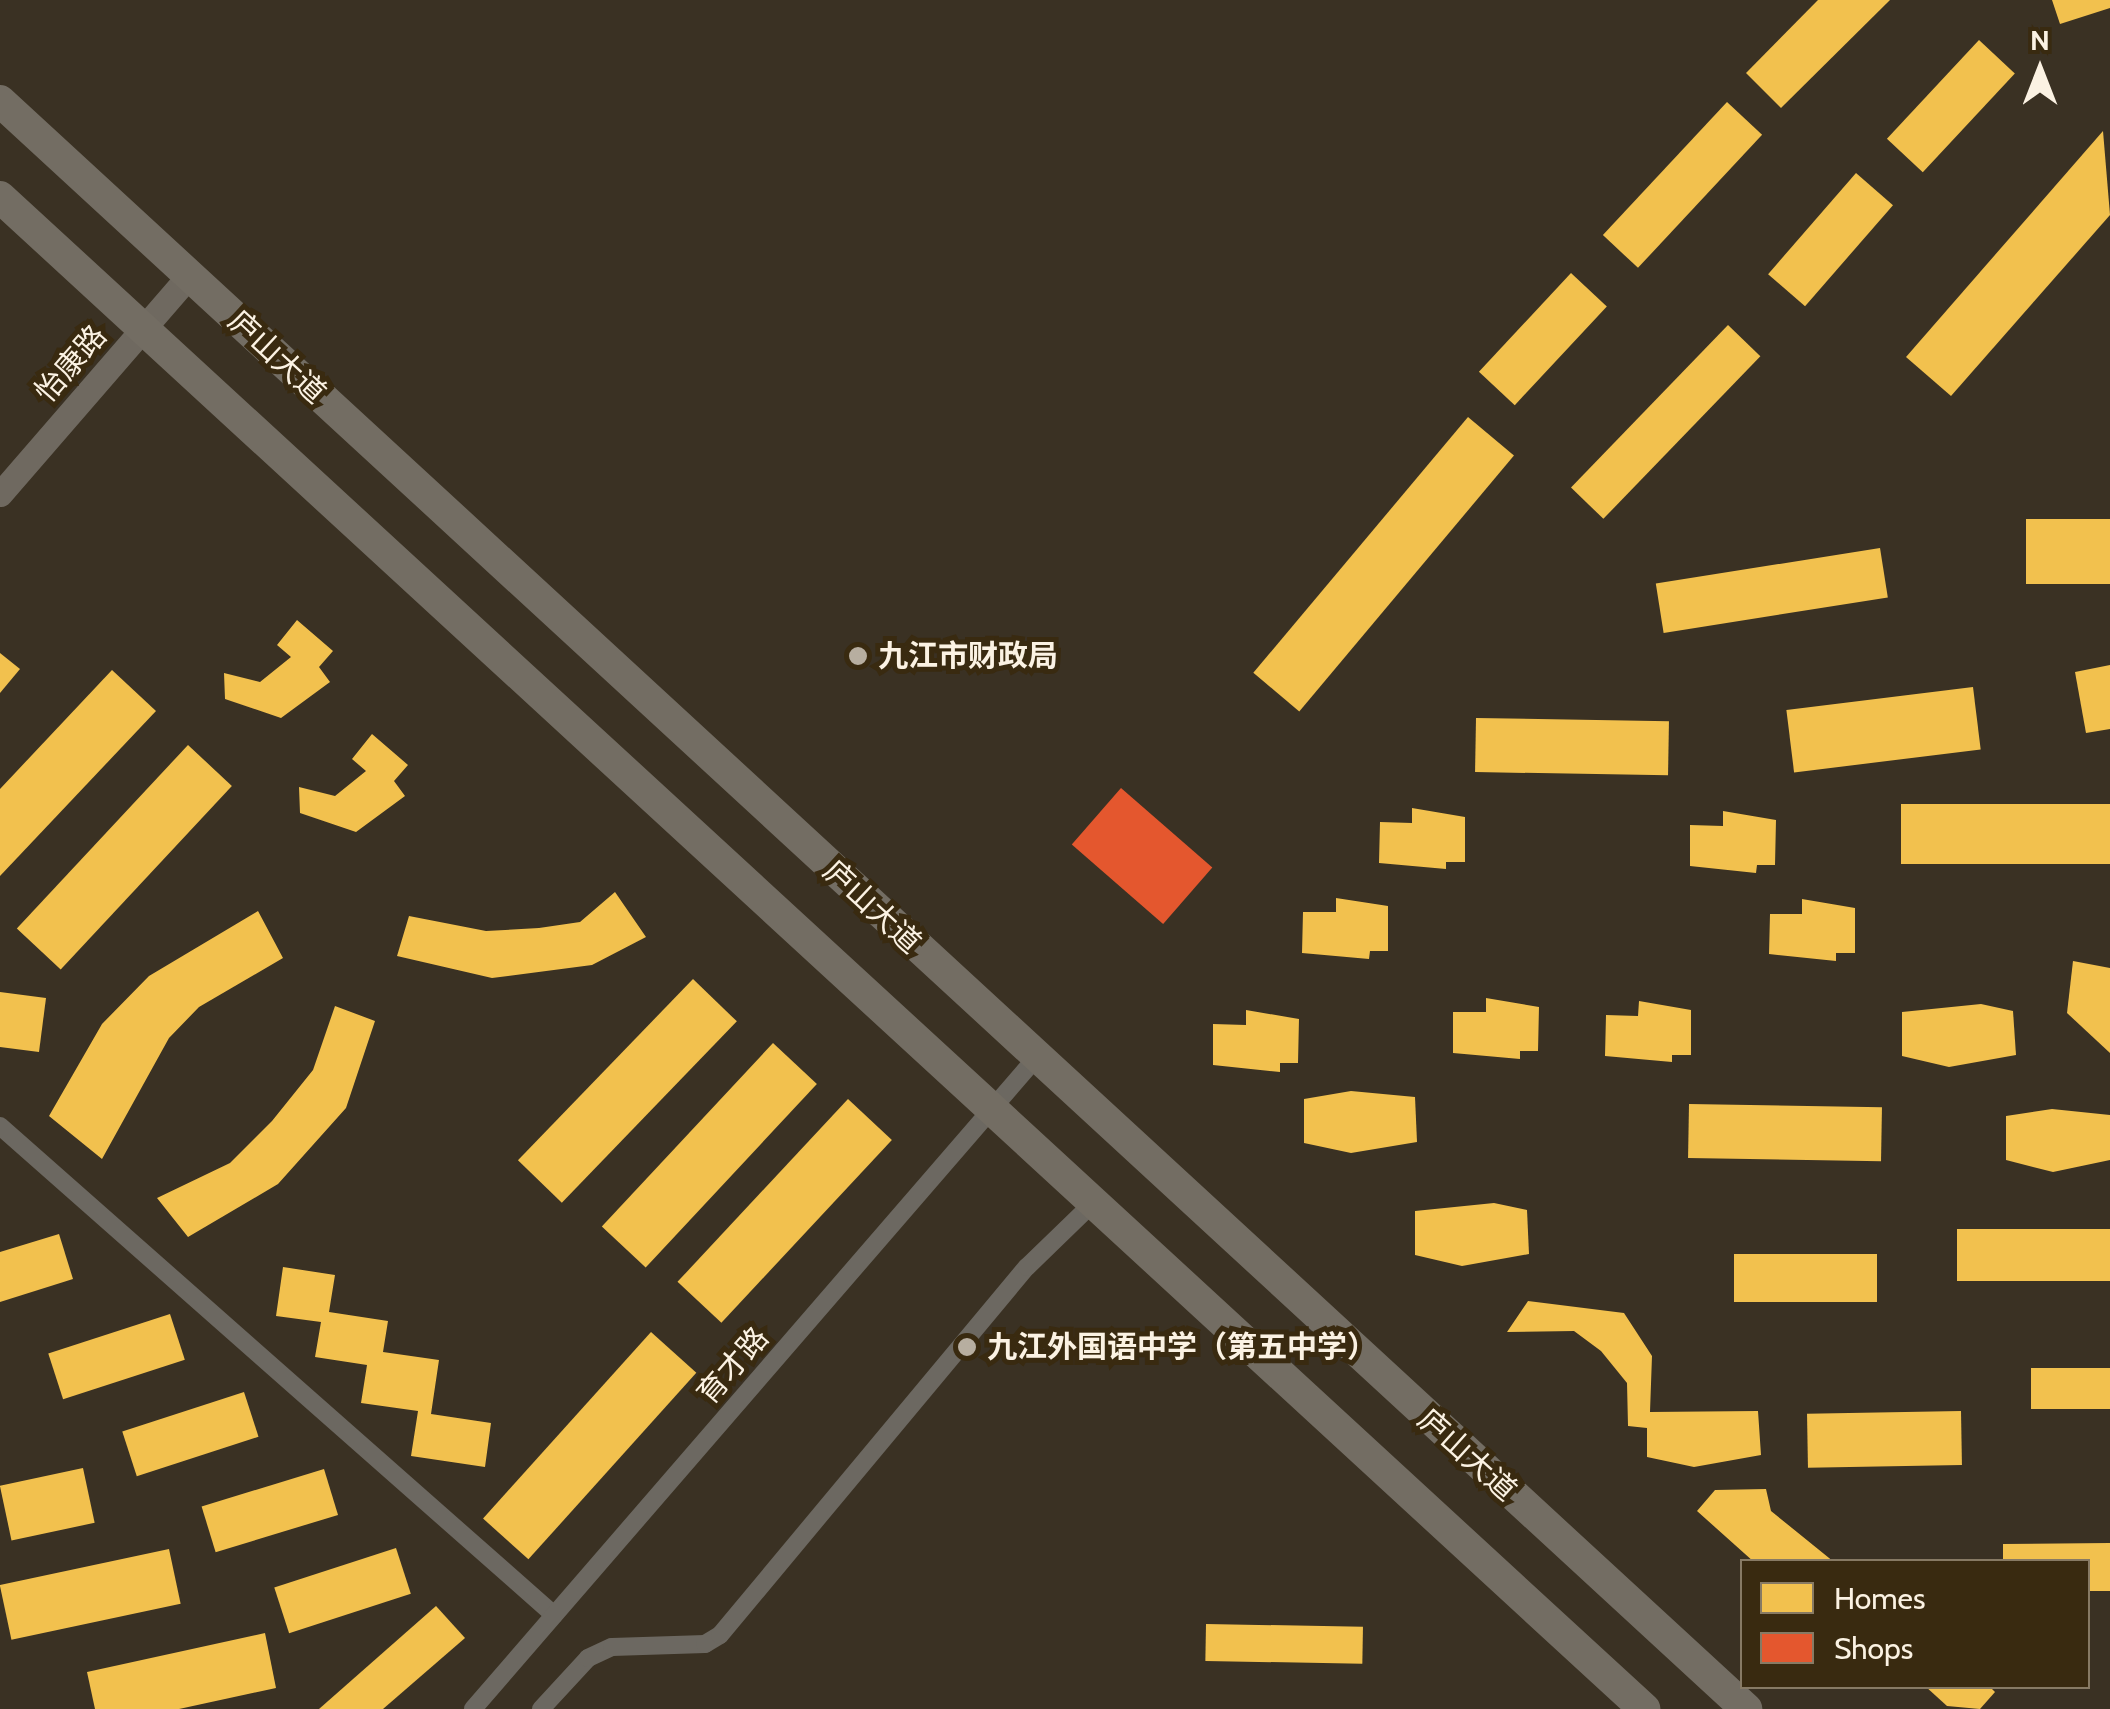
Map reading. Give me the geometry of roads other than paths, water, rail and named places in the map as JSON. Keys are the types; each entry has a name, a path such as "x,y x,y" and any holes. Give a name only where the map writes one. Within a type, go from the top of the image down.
{"highway":[{"name":"庐山大道","path":"0,101 1746,1709"},
{"path":"0,196 1644,1709"}],"street":[{"name":"怡康路","path":"0,494 189,276"},
{"name":"育才路","path":"473,1709 1036,1058"},
{"path":"0,1126 554,1615"},
{"path":"540,1709 588,1658 612,1646 704,1644 720,1635 1028,1267 1095,1201"}],"place":[{"name":"九江市财政局","path":"858,656"},
{"name":"九江外国语中学（第五中学）","path":"967,1347"}]}
